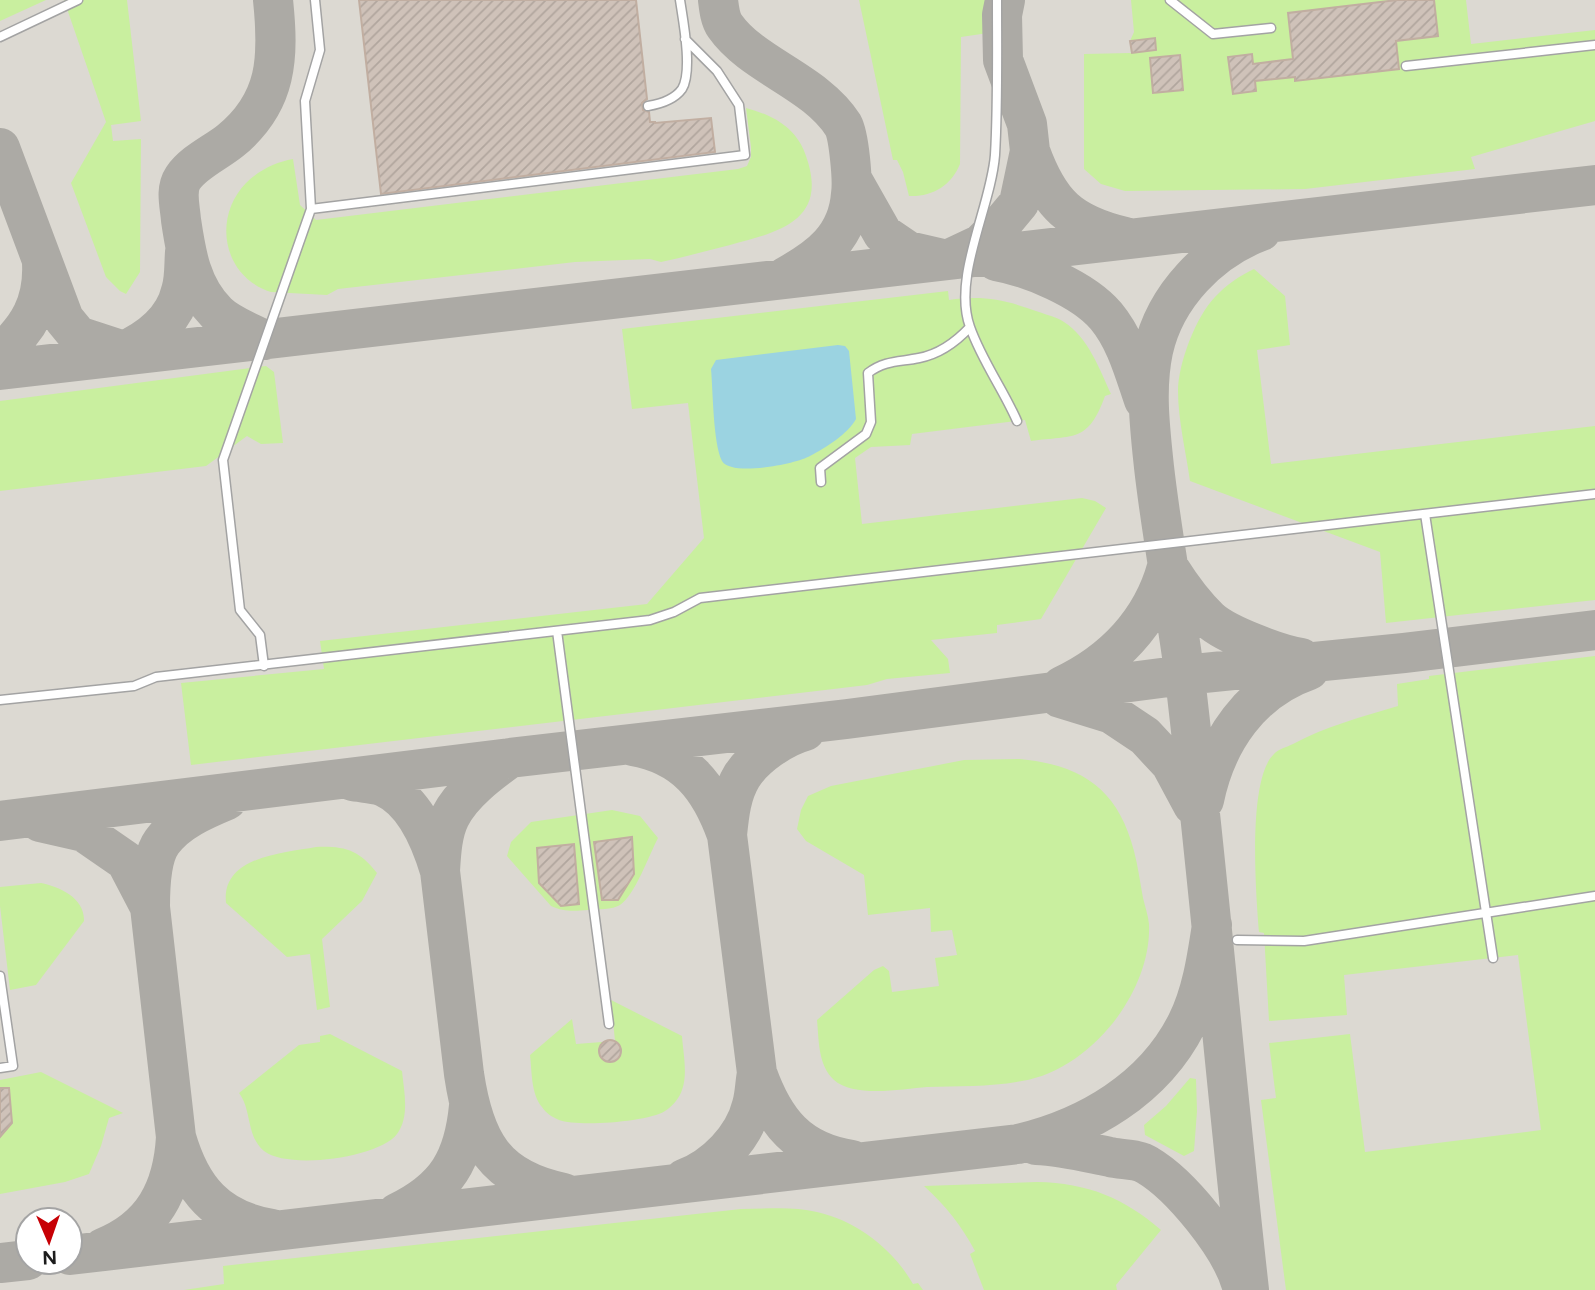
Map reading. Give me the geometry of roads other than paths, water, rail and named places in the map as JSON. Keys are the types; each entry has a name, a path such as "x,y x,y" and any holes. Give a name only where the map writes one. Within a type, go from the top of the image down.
{"lane":[{"path":"0,37 78,0"},
{"path":"264,666 260,635 240,610 223,460 311,209 305,101 320,50 315,0"},
{"path":"648,106 664,103 682,88 686,72 680,0"},
{"path":"998,0 995,157 964,292 970,327 983,358 1017,421"},
{"path":"1170,0 1213,34 1271,28"},
{"path":"311,209 745,155 739,105 717,71 685,39"},
{"path":"1406,66 1595,44"},
{"path":"821,482 820,468 866,434 871,422 868,373 878,365 938,353 970,327"},
{"path":"0,700 134,686 156,677 650,620 674,612 700,598 1595,495"},
{"path":"1425,514 1493,958"},
{"path":"558,631 609,1024"},
{"path":"1237,940 1304,941 1595,896"},
{"path":"0,976 13,1066 0,1068"}],"water":[{"path":"845,346 849,351 856,419 848,430 816,453 792,462 750,469 728,466 722,461 713,403 711,369 716,360"}]}
